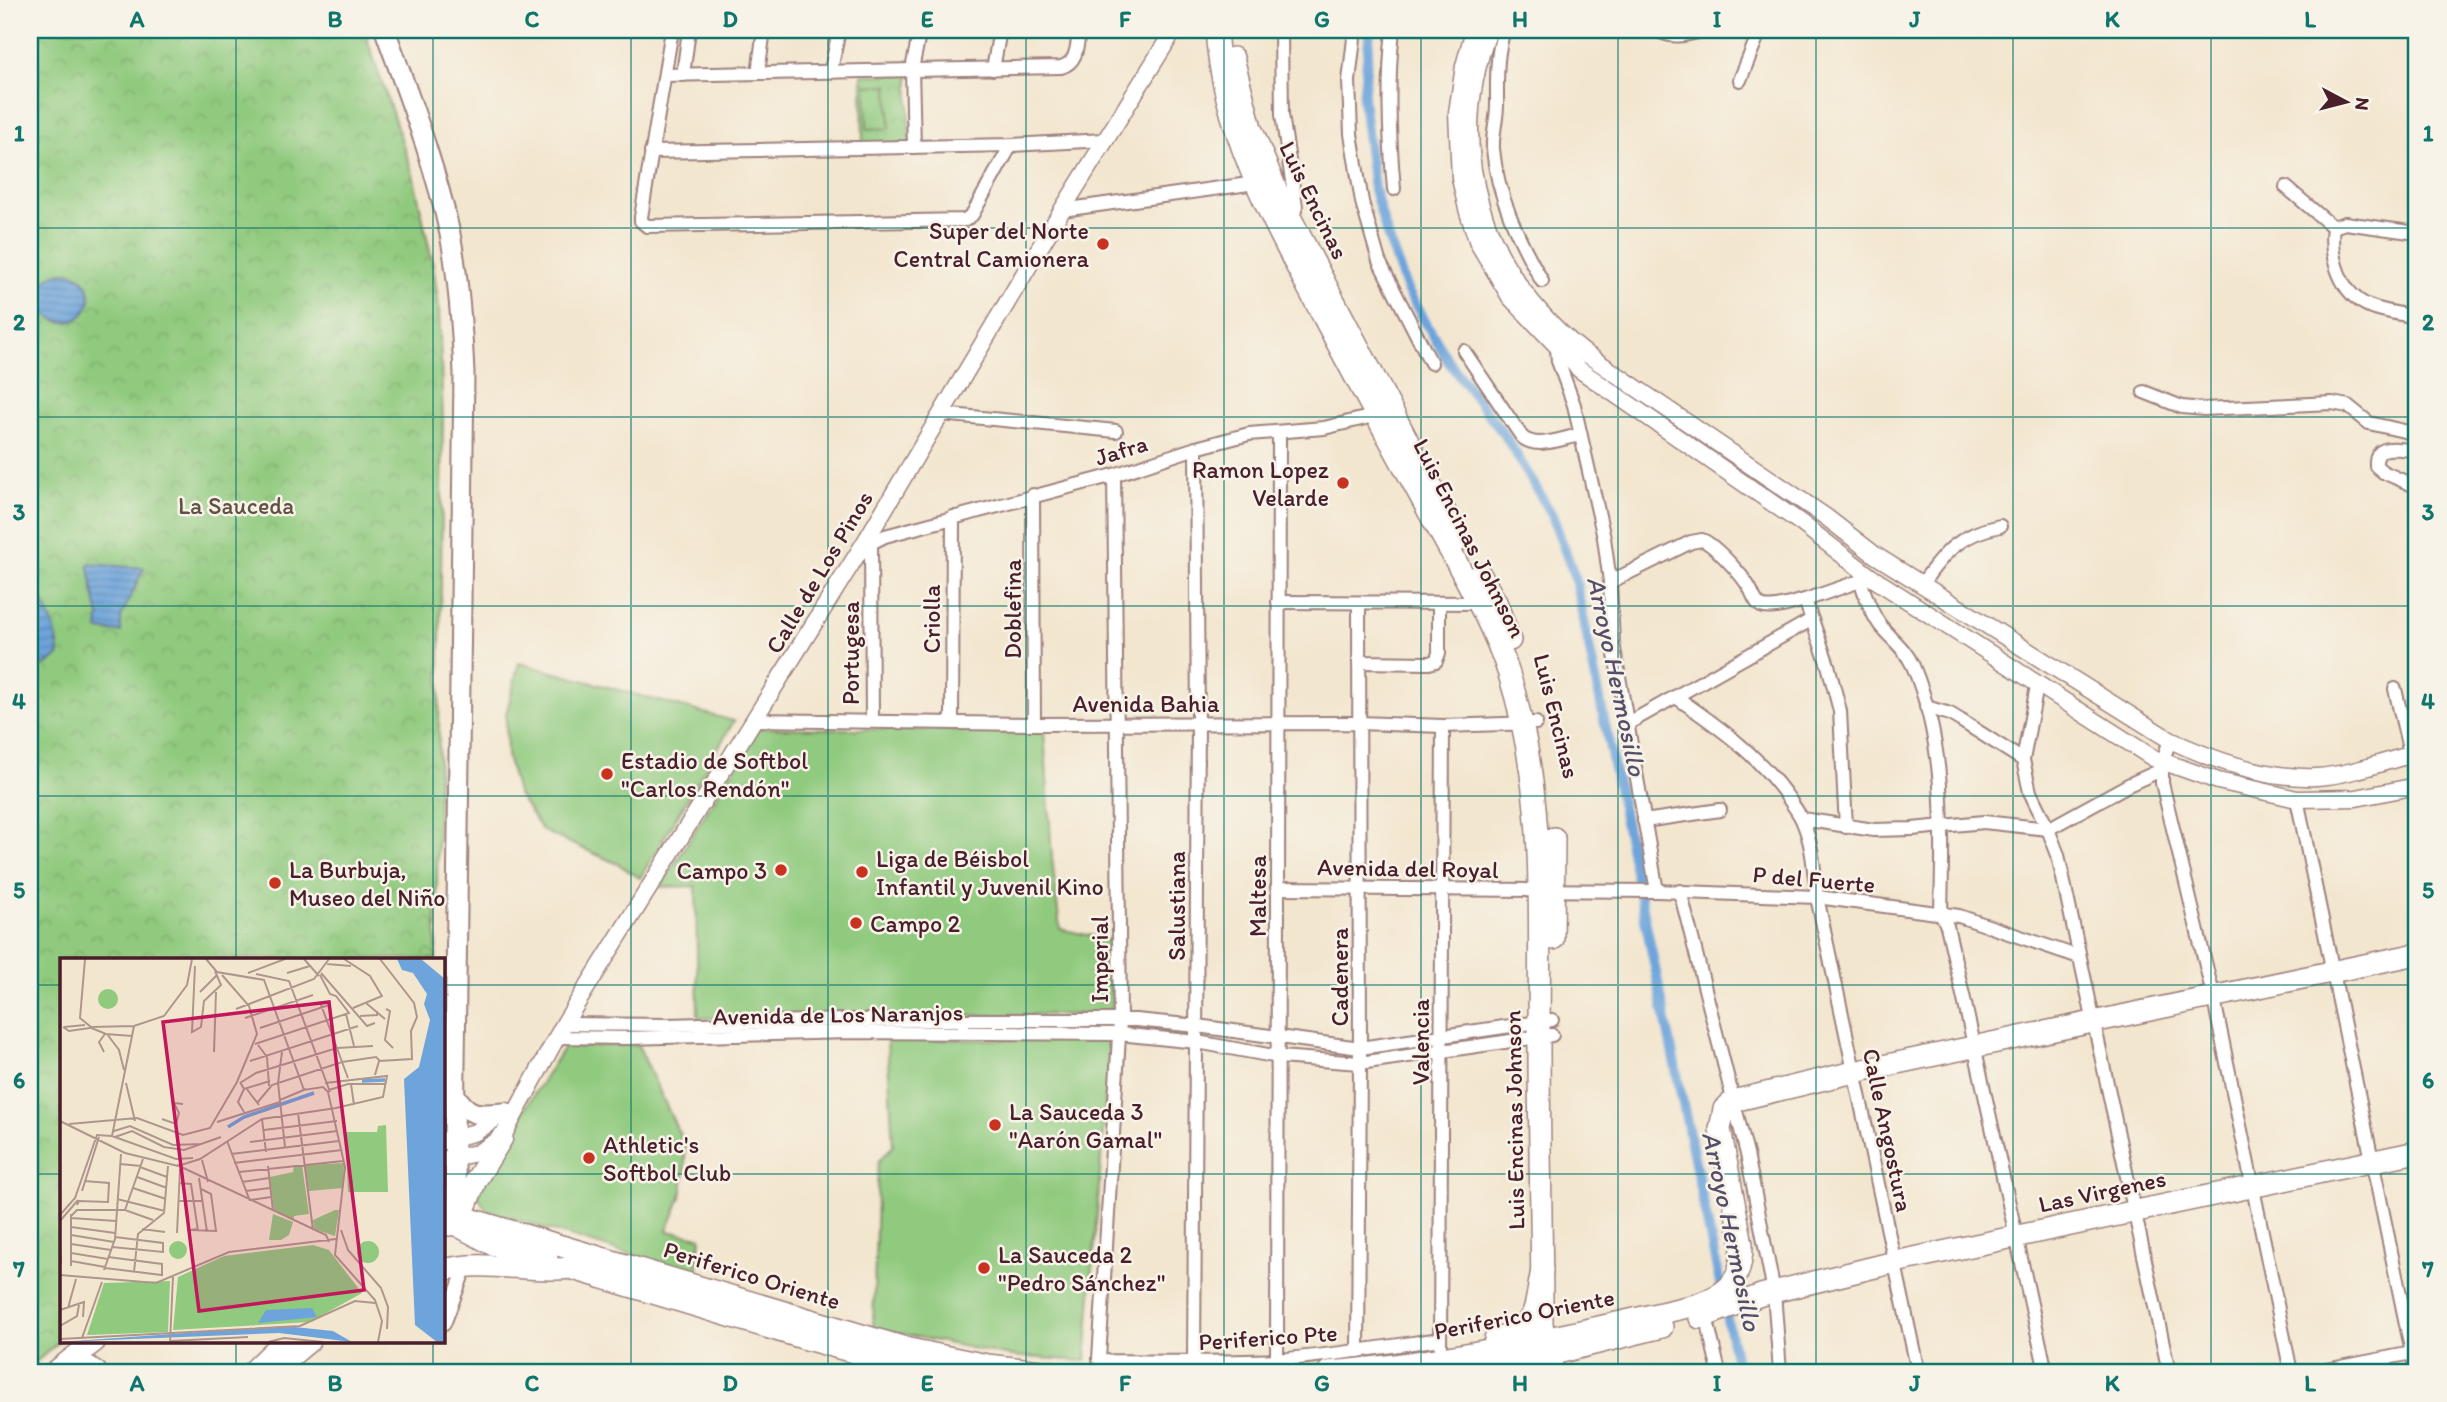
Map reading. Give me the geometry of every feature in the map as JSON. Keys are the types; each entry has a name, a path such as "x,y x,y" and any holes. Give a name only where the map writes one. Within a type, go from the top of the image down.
{"main road":[{"path":"372,30 424,179 438,234 450,318 453,425 444,1004"},
{"path":"385,30 443,207 450,234 462,315 464,412 454,1093 447,1150 456,1196 448,1219"},
{"name":"Luis Encinas Johnson","path":"1216,30 1226,96 1256,183 1279,233 1384,413 1488,603 1508,672 1529,723 1546,891 1542,1270 1551,1355"},
{"name":"Luis Encinas","path":"1229,30 1234,64 1251,128 1279,196 1384,413"},
{"path":"1728,1300 1740,1270 1742,1257 1742,1244 1720,1129 1724,1109 1733,1101 1974,1046 2417,954"},
{"path":"1546,1029 1552,1258 1551,1355"},
{"path":"454,1093 460,1103 473,1113 504,1113"},
{"path":"448,1219 502,1138"},
{"name":"Las Virgenes","path":"1728,1300 1774,1292 1895,1262 2134,1210 2417,1152"},
{"path":"448,1219 492,1244 553,1260 570,1268"},
{"name":"Periferico Oriente","path":"448,1219 489,1224 909,1349 987,1365 1050,1372"},
{"name":"Periferico Oriente","path":"444,1270 466,1266 550,1270 570,1268 806,1339 900,1365 939,1372"},
{"path":"1447,1356 1520,1329 1530,1321 1542,1270"},
{"name":"Periferico Oriente","path":"1551,1355 1696,1305 1728,1300"},
{"name":"Periferico Oriente","path":"1328,1372 1447,1356 1551,1355 1706,1316 1728,1300"},
{"path":"62,1367 94,1342"},
{"path":"252,1372 283,1342"},
{"path":"272,1372 308,1342"},
{"path":"62,1367 84,1364 96,1372"}],"street":[{"path":"672,30 640,217 646,226 960,221 969,218 1012,145"},
{"path":"683,75 689,30"},
{"path":"758,73 764,30"},
{"path":"831,70 839,30"},
{"path":"914,147 912,69 920,30"},
{"path":"993,69 1000,30"},
{"path":"665,75 1066,66 1073,59 1079,30"},
{"name":"Calle de Los Pinos","path":"502,1138 560,1031 868,542 1062,210 1174,30"},
{"path":"1281,30 1282,115 1296,207 1292,220"},
{"path":"1355,30 1349,81 1351,134 1362,202 1379,261 1431,363"},
{"path":"1393,30 1389,66 1388,127 1394,189"},
{"path":"1474,30 1464,66 1457,113 1460,178 1478,243 1510,297 1580,370 1801,523 1866,579 2162,766 2244,788 2297,799 2356,798 2417,784 2414,754 2395,689"},
{"path":"1489,30 1474,90 1471,128 1472,157 1481,211 1502,260 1530,298 1571,342 1826,517 1875,555 2081,687 2170,740 2198,753 2255,769 2302,776 2336,774 2414,754"},
{"path":"1504,30 1496,68 1497,115 1493,139 1496,166 1514,228 1542,281"},
{"path":"1657,30 1674,36 1706,30"},
{"path":"1740,80 1760,30"},
{"path":"651,152 1012,145 1105,140"},
{"path":"1062,210 1256,183"},
{"path":"2286,187 2333,227"},
{"path":"2333,227 2345,223 2417,233"},
{"path":"2333,227 2335,263 2355,298 2374,308 2417,317"},
{"path":"1558,349 1558,362 1574,405 1604,538 1610,582 1613,643 1656,891"},
{"path":"1464,351 1528,443 1536,444 1580,435"},
{"path":"2144,392 2182,407 2204,410 2332,403 2348,406 2369,423 2417,434"},
{"name":"Jafra","path":"868,542 1114,475 1196,448 1249,435 1324,428 1384,413"},
{"path":"941,414 1116,431"},
{"name":"Maltesa","path":"1277,1360 1279,432"},
{"name":"Salustiana","path":"1194,1363 1198,723 1196,448"},
{"path":"2417,451 2387,448 2380,450 2376,457 2376,466 2383,472 2417,486"},
{"path":"1735,478 1746,461"},
{"name":"Imperial","path":"1099,1359 1120,1020 1114,475"},
{"name":"Doblefina","path":"1033,495 1034,723"},
{"name":"Criolla","path":"952,721 953,517"},
{"path":"1922,584 1941,557 1959,542 1982,530 2000,526"},
{"path":"1610,582 1691,542 1702,540 1712,545 1747,583 1756,603 1762,606 1805,600 1866,579"},
{"name":"Portugesa","path":"868,542 872,721"},
{"path":"1866,579 1875,618 1907,654 1926,707 1941,781 1941,913 1947,926 2046,1372"},
{"path":"1805,600 1828,665 1840,710 1846,827"},
{"path":"1279,602 1488,603"},
{"name":"Cadenera","path":"1358,1352 1359,603"},
{"path":"1359,662 1436,661 1439,653 1440,603"},
{"path":"1627,724 1811,620"},
{"path":"2037,686 2023,760 2029,792 2049,829 2059,855 2169,1372"},
{"name":"Calle Angostura","path":"1676,698 1749,751 1781,788 1802,819 1810,841 1817,897 1918,1372"},
{"path":"1926,707 1950,714 2023,760"},
{"name":"Avenida Bahia","path":"755,720 1116,724 1359,723 1443,726 1529,723"},
{"name":"Valencia","path":"1443,726 1441,1043 1447,1356"},
{"path":"2170,740 2162,766 2213,995 2291,1372"},
{"path":"1802,819 1846,827 1892,830 1984,822 2049,829 2162,766"},
{"path":"2297,799 2416,1372"},
{"path":"1644,821 1720,810"},
{"name":"Avenida del Royal","path":"1277,888 1546,891"},
{"name":"P del Fuerte","path":"1546,891 1680,891 1817,897 1976,920 2079,957"},
{"path":"1680,891 1748,1154 1774,1292 1780,1372"},
{"path":"1120,1020 1197,1026 1360,1048 1441,1043 1546,1029"},
{"name":"Avenida de Los Naranjos","path":"888,1026 1120,1020"},
{"name":"Avenida de Los Naranjos","path":"560,1031 621,1026 888,1026 1119,1034"},
{"path":"1119,1034 1197,1042 1279,1057 1360,1063 1441,1043"},
{"path":"447,1150 485,1128 525,1096"},
{"path":"447,1150 484,1151 502,1138"},
{"path":"444,1324 466,1266"},
{"path":"1706,1316 1719,1372"},
{"name":"Periferico Pte","path":"1099,1359 1194,1363 1277,1360 1358,1352 1447,1356"},
{"path":"2316,1372 2414,1353"}],"green space":[{"name":"La Sauceda","path":"30,30 364,30 413,174 433,265 439,308 443,422 436,958 60,958 60,1341 30,1367"},
{"path":"909,74 909,145 863,146 862,75"},
{"path":"888,85 890,128 867,129 866,86"},
{"name":"Estadio de Softbol \"Carlos Rendón\"","path":"519,663 734,721 640,878 618,864 543,831 517,793 507,756 506,715"},
{"name":"Liga de Béisbol Infantil y Juvenil Kino","path":"759,728 1044,731 1052,858 1060,929 1110,940 1112,1014 698,1018 696,886 660,887"},
{"path":"1110,1039 1086,1361 1010,1356 873,1328 878,1162 893,1146 887,1040"},
{"name":"Athletic's Softbol Club","path":"638,1045 685,1146 681,1197 667,1231 701,1237 697,1275 488,1211 479,1198 479,1181 564,1047"}],"water":[{"path":"65,272 82,280 90,297 82,314 65,322 48,314 40,297 48,280"},
{"path":"88,564 144,568 121,617 121,632 98,630 99,617"},
{"path":"30,580 49,616 58,644 59,654 39,667 30,666"}],"waterway":[{"name":"Arroyo Hermosillo","path":"1370,30 1363,99 1374,189 1407,290 1448,361 1506,437 1552,515 1575,578 1738,1372"}],"place":[{"name":"Super del Norte Central Camionera","path":"1103,244"},
{"name":"Ramon Lopez Velarde","path":"1343,483"},
{"name":"Estadio de Softbol \"Carlos Rendón\"","path":"607,774"},
{"name":"Campo 3","path":"781,870"},
{"name":"Liga de Béisbol Infantil y Juvenil Kino","path":"862,872"},
{"name":"La Burbuja, Museo del Niño","path":"275,883"},
{"name":"Campo 2","path":"856,923"},
{"name":"La Sauceda 3 \"Aarón Gamal\"","path":"995,1125"},
{"name":"Athletic's Softbol Club","path":"589,1158"},
{"name":"La Sauceda 2 \"Pedro Sánchez\"","path":"984,1268"}]}
